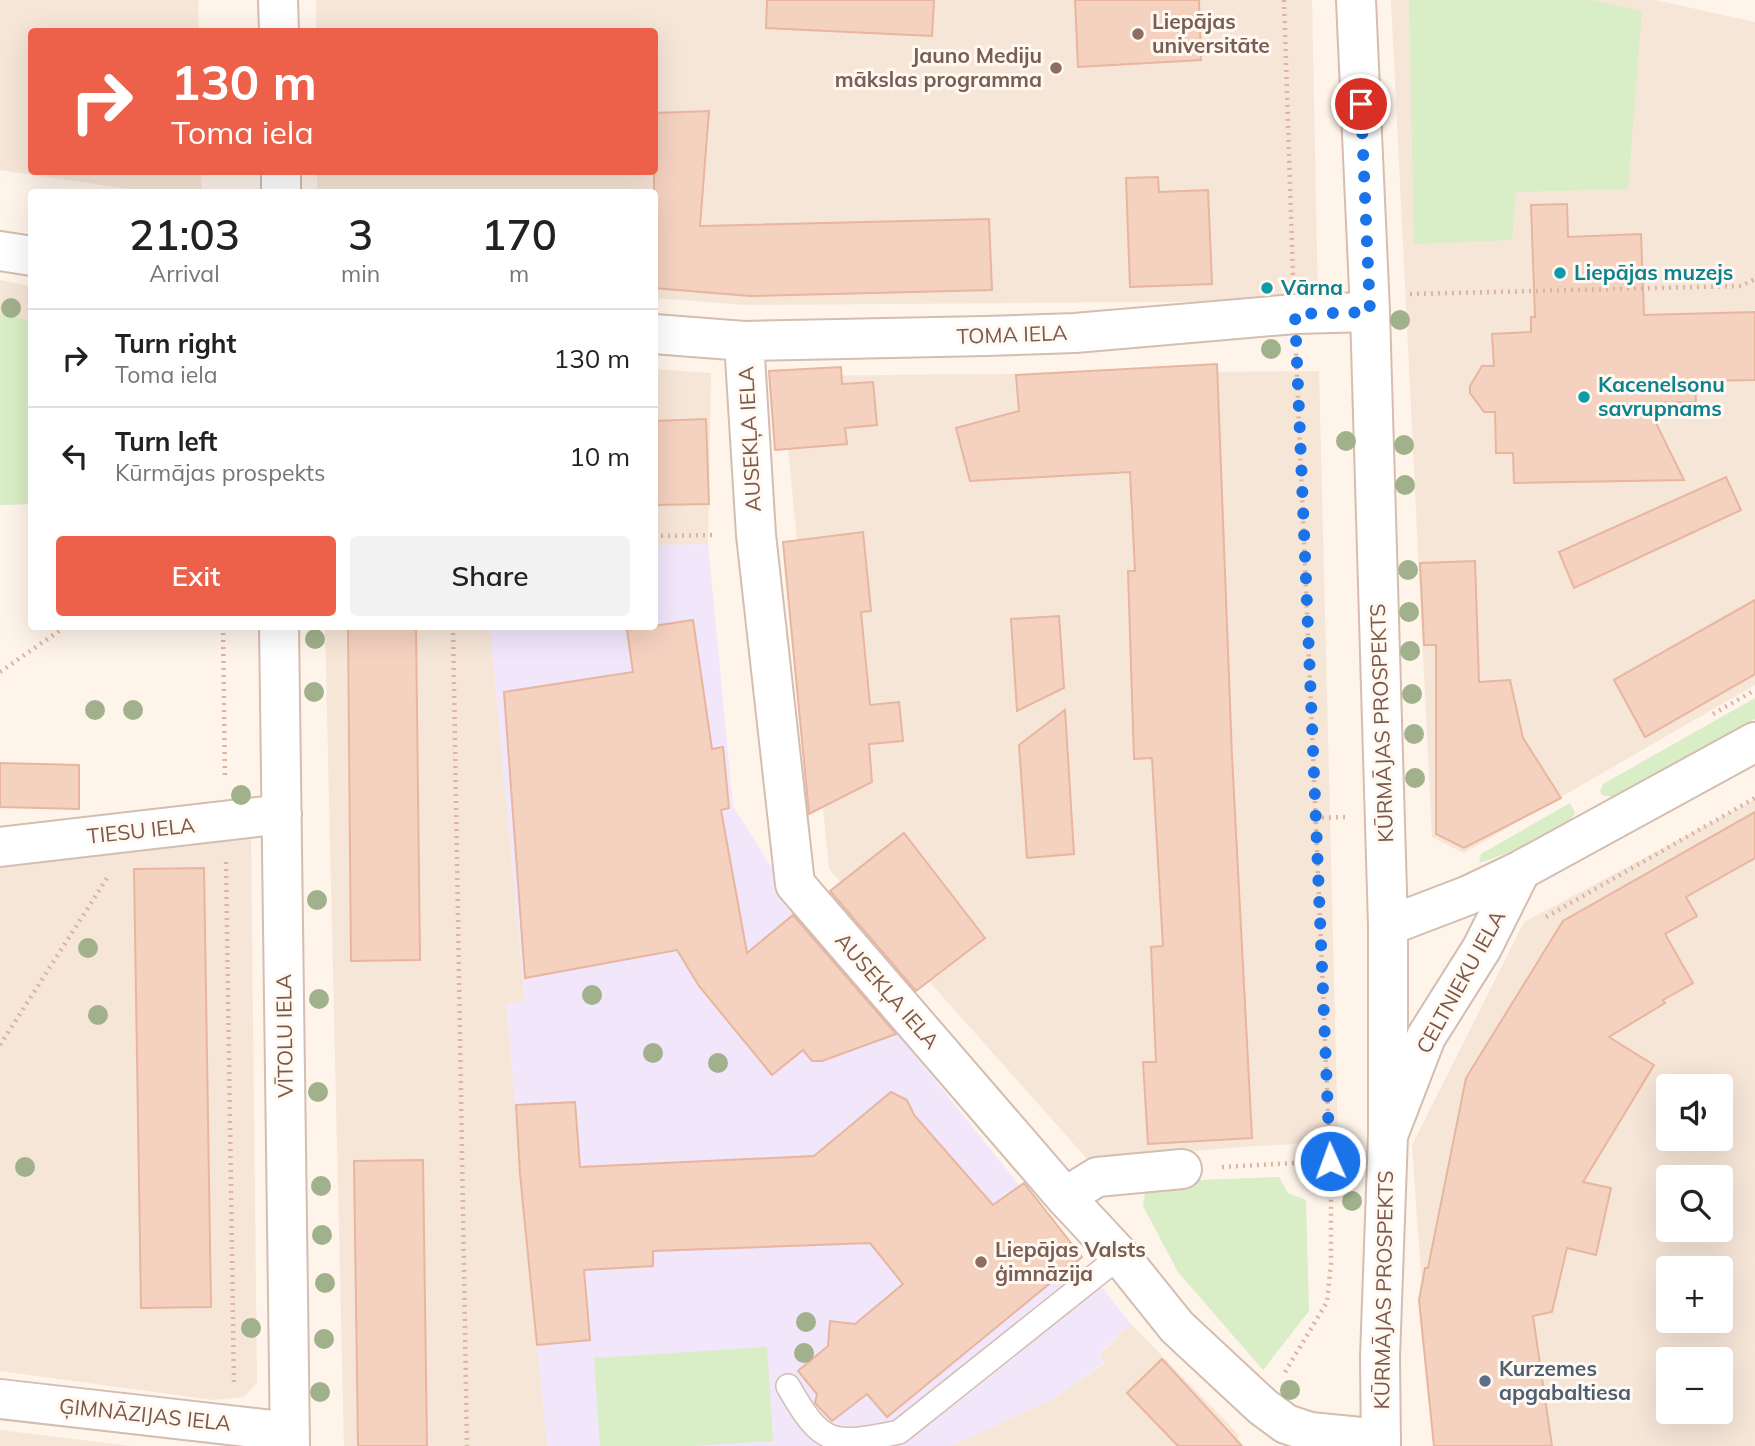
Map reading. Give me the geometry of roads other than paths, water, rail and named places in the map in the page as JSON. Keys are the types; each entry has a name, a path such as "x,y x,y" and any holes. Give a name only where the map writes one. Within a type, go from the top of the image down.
{"street":[{"path":"278,0 279,28"},
{"name":"KŪRMĀJAS PROSPEKTS","path":"1356,0 1370,312 1388,926 1388,1135 1380,1318 1381,1442"},
{"path":"0,251 28,255"},
{"name":"TOMA IELA","path":"658,334 744,341 1075,333 1295,314 1370,312"},
{"name":"AUSEKĻA IELA","path":"744,341 755,535 795,884 1065,1197 1120,1256 1177,1327 1286,1424 1310,1432 1381,1442"},
{"name":"VĪTOLU IELA","path":"279,630 290,1439"},
{"name":"CELTNIEKU IELA","path":"1388,926 1469,895 1521,870 1755,742"},
{"name":"TIESU IELA","path":"0,847 282,814"},
{"name":"CELTNIEKU IELA","path":"1388,1135 1426,1037 1482,948 1521,870"},
{"path":"1065,1197 1097,1177 1182,1169"},
{"name":"ĢIMNĀZIJAS IELA","path":"0,1399 234,1424 290,1439"}],"lane":[{"path":"788,1386 806,1419 827,1438 855,1442 899,1432 1120,1256"}],"place":[{"name":"Liepājas universitāte","path":"1138,34"},
{"name":"Jauno Mediju mākslas programma","path":"1056,68"},
{"name":"Liepājas muzejs","path":"1560,273"},
{"name":"Vārna","path":"1267,288"},
{"name":"Kacenelsonu savrupnams","path":"1584,397"},
{"name":"Liepājas Valsts ģimnāzija","path":"981,1262"},
{"name":"Kurzemes apgabaltiesa","path":"1485,1381"}]}
